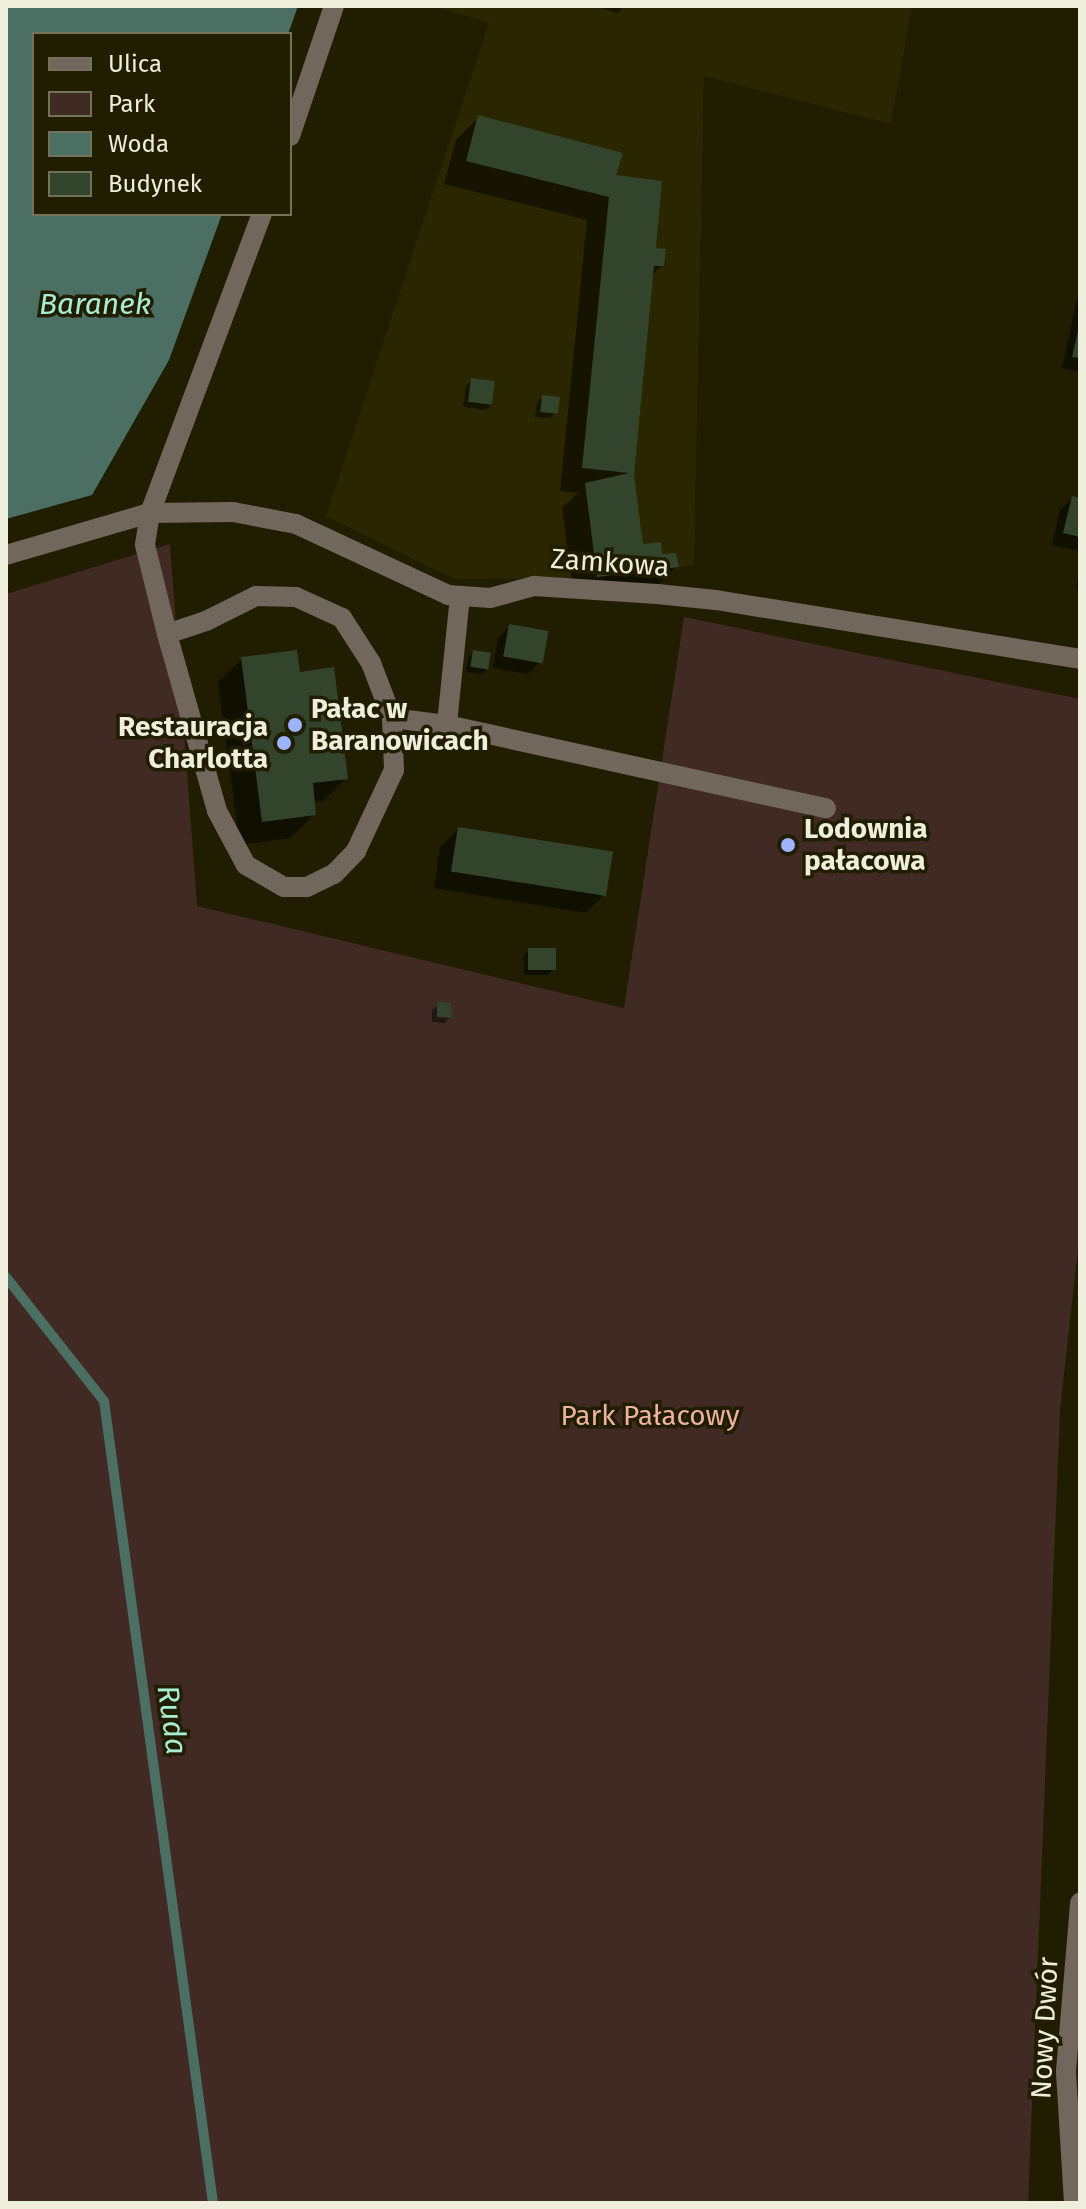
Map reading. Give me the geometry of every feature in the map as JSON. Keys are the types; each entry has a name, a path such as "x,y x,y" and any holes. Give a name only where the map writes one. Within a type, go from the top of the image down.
{"street":[{"path":"292,130 334,6"},
{"path":"167,634 206,621 256,596 296,597 342,618 371,663 392,718 394,770 356,851 334,874 307,887 284,887 246,865 217,811 167,634 145,545 150,513 261,216"},
{"name":"Zamkowa","path":"6,555 150,513 233,512 296,524 448,595 490,598 534,586 657,594 716,600 1080,659"},
{"path":"447,725 460,596"},
{"path":"392,718 447,725 826,808"},
{"name":"Nowy Dwór","path":"1074,2203 1066,2071 1080,1903"}],"shaded area":[{"path":"434,6 912,6 891,124 704,76 694,565 593,578 454,579 326,516 489,23"}],"green space":[{"name":"Park Pałacowy","path":"170,544 197,906 624,1008 684,617 1080,699 1080,1231 1060,1410 1028,2203 6,2203 6,594"}],"water":[{"name":"Baranek","path":"6,6 298,6 289,32 32,32 32,216 221,216 169,360 92,495 6,519"}],"building":[{"path":"478,115 623,153 616,175 662,181 656,248 666,249 664,266 654,266 634,475 643,544 661,542 662,554 676,553 679,567 597,577 585,483 629,473 582,468 609,197 466,161"},
{"path":"1080,327 1080,358 1072,357"},
{"path":"471,378 495,381 492,405 468,402"},
{"path":"542,395 560,397 558,414 540,412"},
{"path":"1072,496 1080,498 1080,537 1063,533"},
{"path":"509,624 548,631 543,663 503,656"},
{"name":"Pałac w Baranowicach","path":"297,650 300,672 334,667 348,779 313,783 316,815 262,822 241,657"},
{"path":"473,650 491,653 488,670 470,667"},
{"path":"458,827 613,852 606,896 451,871"},
{"path":"528,948 556,948 556,970 528,970"},
{"path":"437,1002 451,1003 452,1018 437,1017"}],"waterway":[{"name":"Ruda","path":"6,1277 104,1401 213,2203"}],"place":[{"name":"Pałac w Baranowicach","path":"295,725"},
{"name":"Restauracja Charlotta","path":"284,743"},
{"name":"Lodownia pałacowa","path":"788,845"}]}
